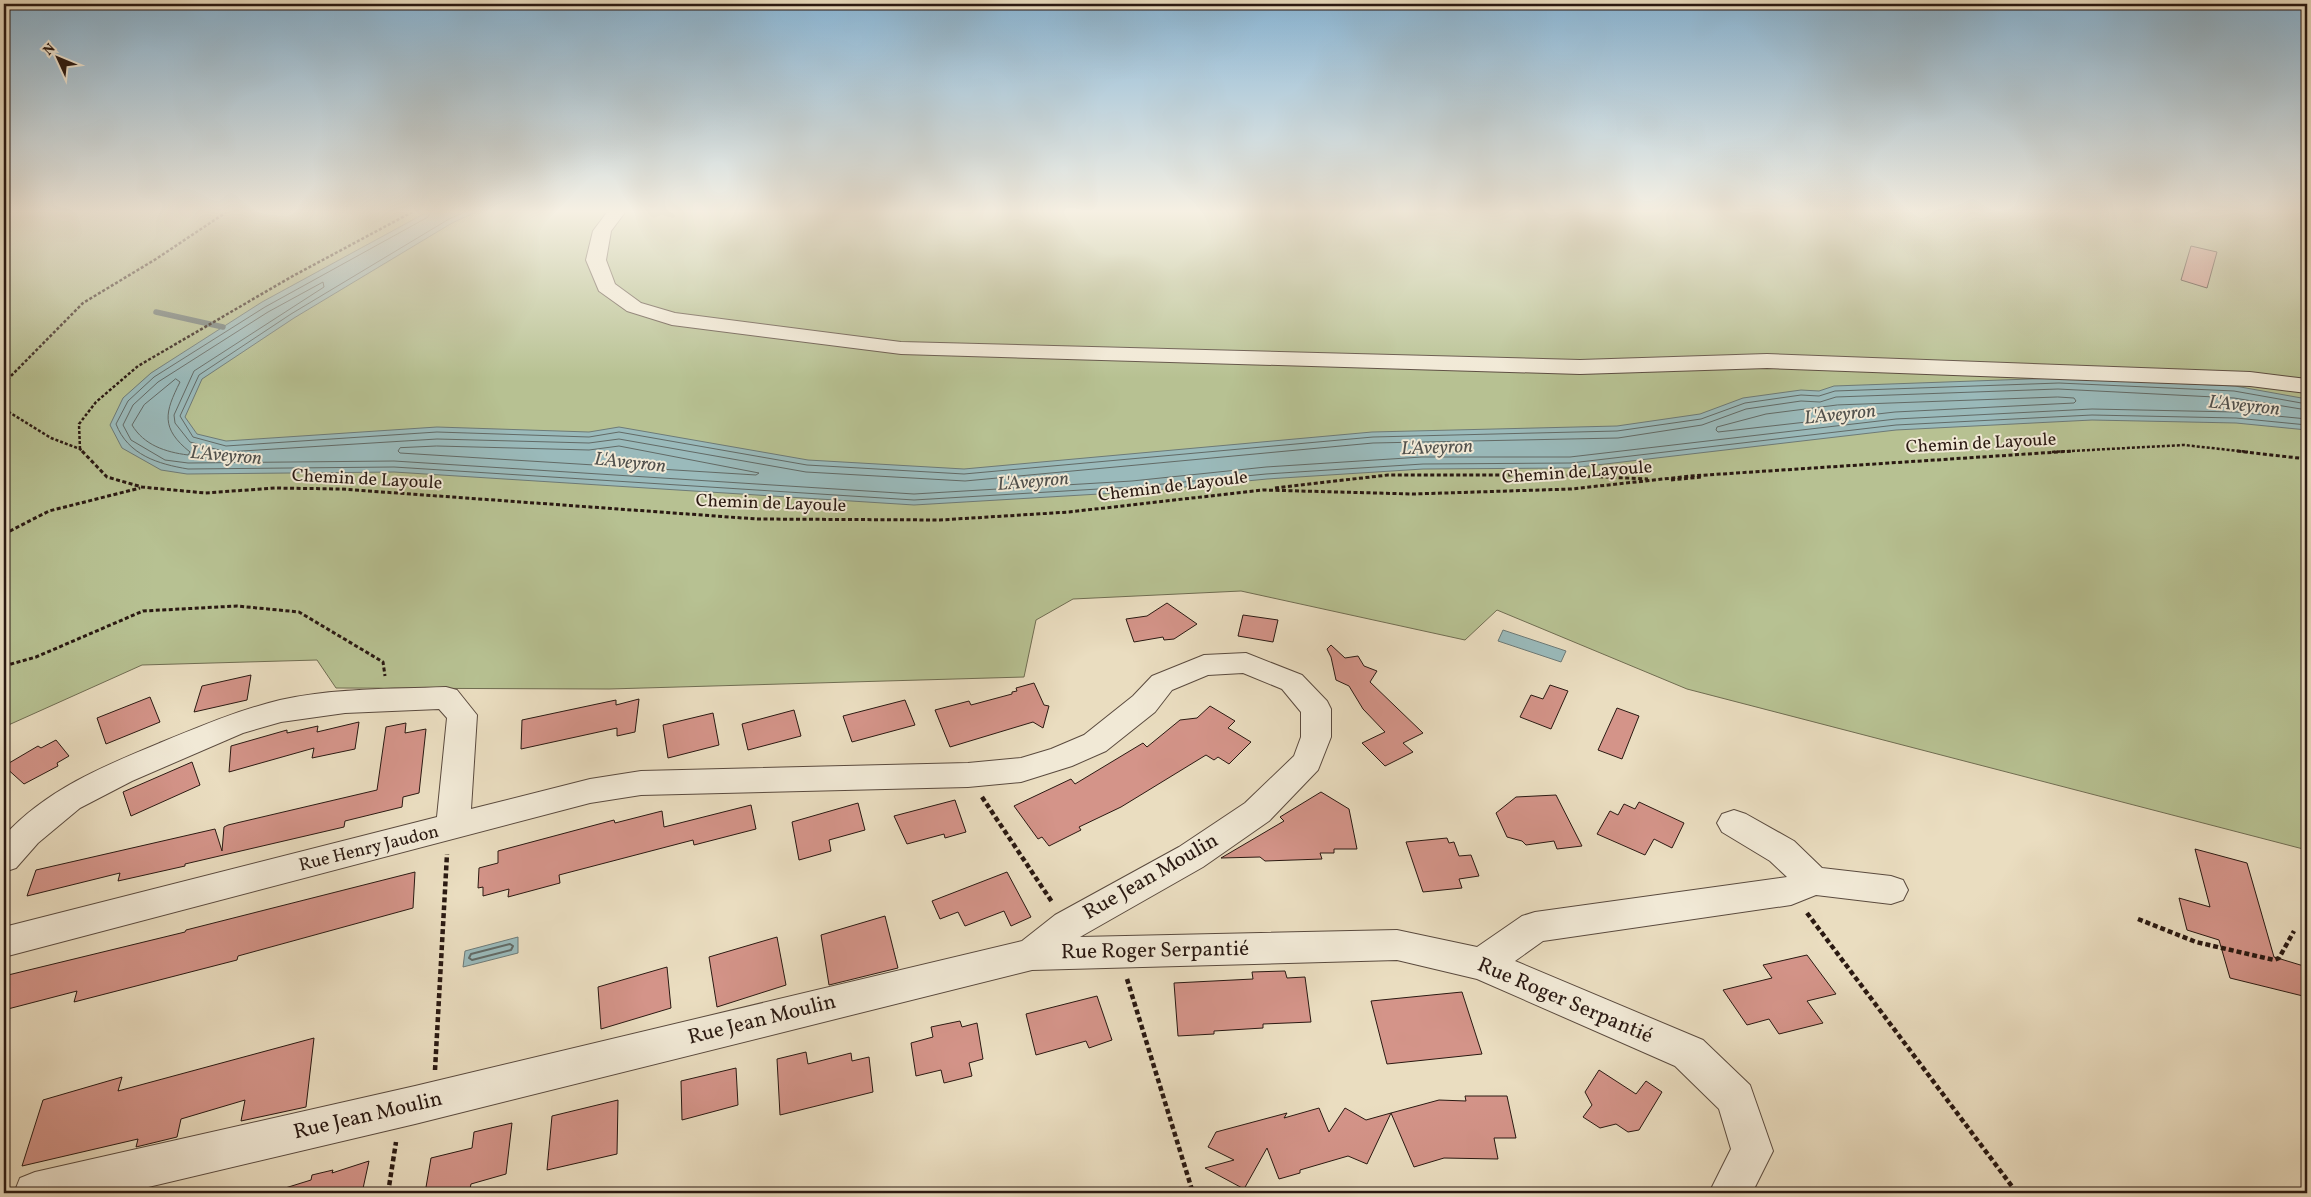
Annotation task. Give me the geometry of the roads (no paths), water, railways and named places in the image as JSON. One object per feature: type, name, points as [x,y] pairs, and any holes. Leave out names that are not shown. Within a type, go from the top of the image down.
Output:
[{"type":"street","points":[[598,267],[606,288],[634,307],[672,318],[901,348],[1580,367],[1767,361],[2250,379],[2307,386]]},
{"type":"street","name":"Rue Jean Moulin","points":[[35,1193],[415,1105],[1032,954],[1068,926],[1190,857],[1257,812],[1307,762],[1316,736],[1316,709],[1292,682],[1246,663],[1204,664],[1162,683],[1144,704],[1095,743],[1062,758],[1021,770],[968,775],[641,783],[590,791],[453,827]]},
{"type":"street","name":"Rue Henry Jaudon","points":[[4,858],[26,834],[69,799],[121,772],[234,724],[281,711],[345,702],[446,698],[462,715],[453,827],[4,942]]},
{"type":"street","points":[[1734,823],[1782,851],[1802,886]]},
{"type":"street","points":[[1482,964],[1535,927],[1802,886],[1891,890]]},
{"type":"street","name":"Rue Roger Serpantié","points":[[1032,954],[1397,944],[1482,964],[1689,1053],[1736,1098],[1752,1150],[1730,1193]]},
{"type":"water","name":"L'Aveyron","points":[[326,267],[379,267],[294,318],[202,379],[185,417],[197,434],[226,441],[437,427],[589,432],[619,427],[808,460],[964,469],[1372,432],[1617,426],[1700,414],[1743,398],[1801,390],[1819,391],[1834,386],[2058,378],[2235,386],[2307,399],[2307,430],[2236,423],[2092,420],[1896,430],[1571,468],[1423,469],[1267,479],[1133,492],[914,505],[394,472],[187,474],[161,470],[122,448],[110,425],[123,398],[151,373],[262,302]]},
{"type":"water","points":[[1503,630],[1566,651],[1561,662],[1498,641]]},
{"type":"water","points":[[518,937],[518,953],[463,967],[465,951]]},
{"type":"waterway","points":[[156,312],[223,327]]}]
